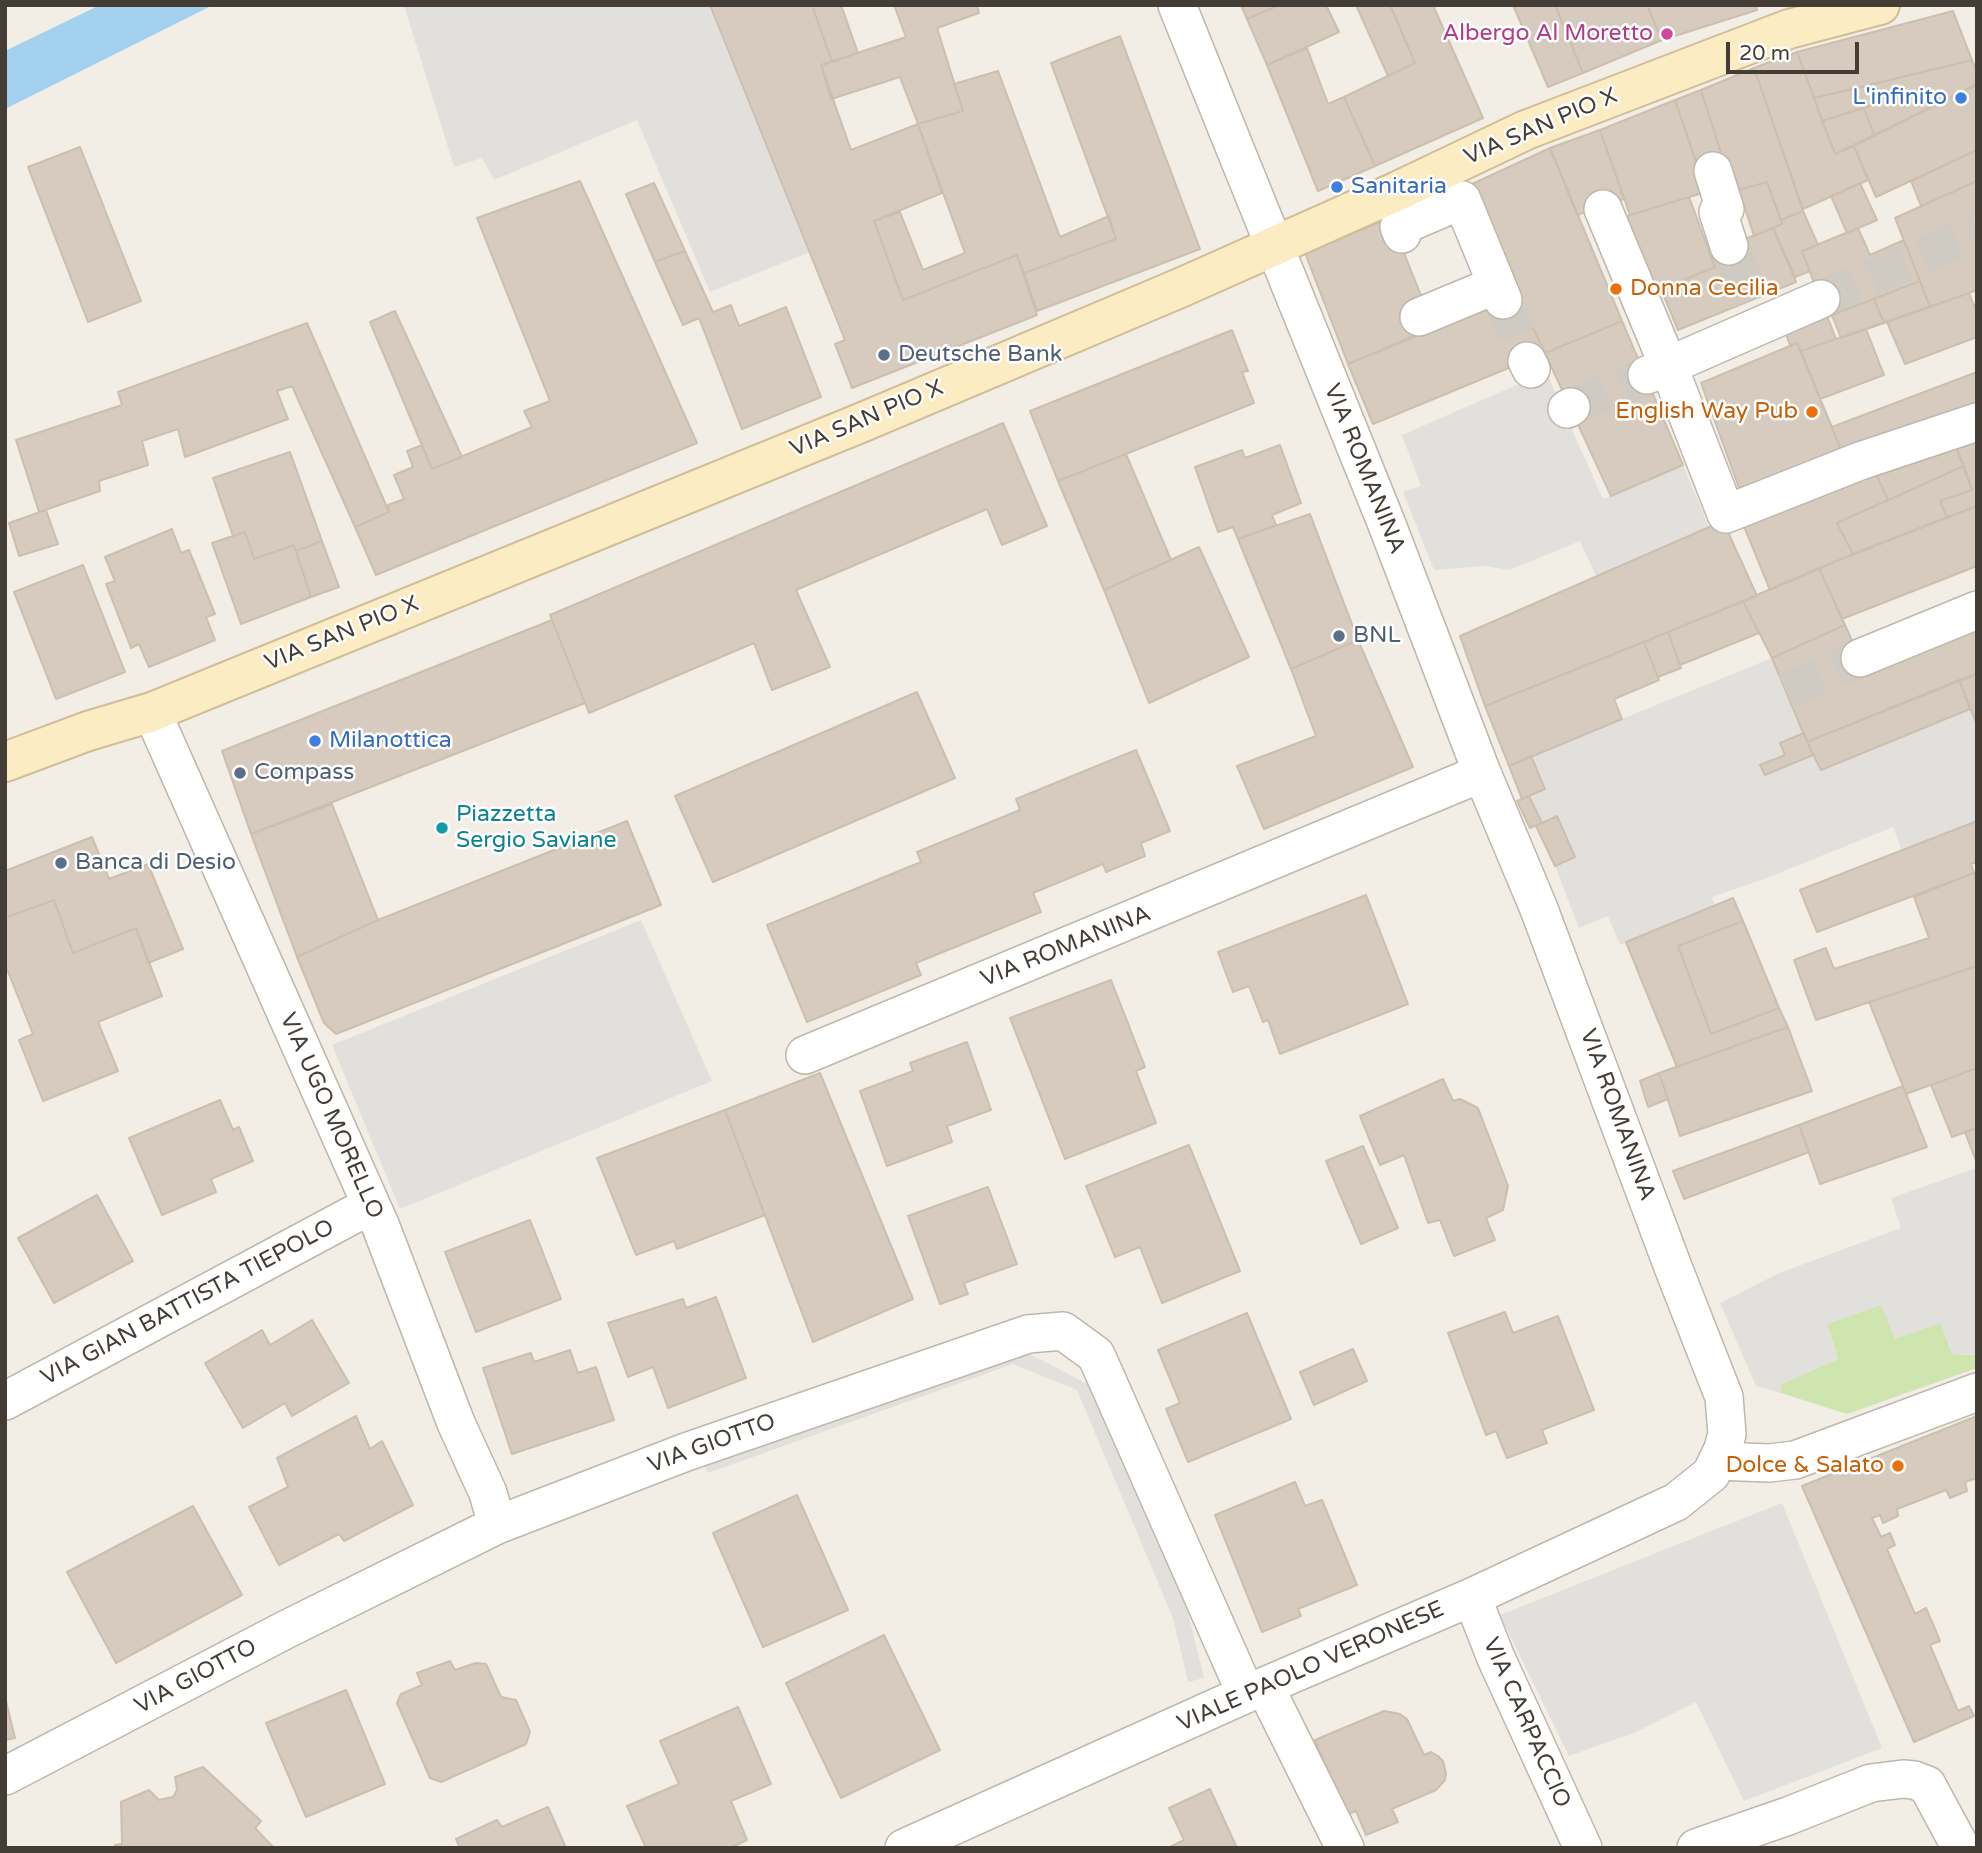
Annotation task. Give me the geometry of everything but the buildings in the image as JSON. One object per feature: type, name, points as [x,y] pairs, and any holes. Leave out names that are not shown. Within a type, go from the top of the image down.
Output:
[{"type":"street","name":"VIA ROMANINA","points":[[1178,5],[1229,138],[1275,245],[1390,533],[1482,773],[1539,909],[1724,1397],[1727,1434],[1714,1468]]},
{"type":"street","name":"VIA SAN PIO X","points":[[5,762],[88,731],[152,712],[863,422],[1180,288],[1398,191],[1526,130],[1790,29],[1880,5]]},
{"type":"street","points":[[1713,171],[1726,209],[1718,212],[1729,246]]},
{"type":"street","points":[[1402,234],[1399,227],[1462,200],[1500,292],[1419,317]]},
{"type":"street","points":[[1603,209],[1657,371],[1726,514],[1860,461],[1977,422]]},
{"type":"street","points":[[1657,371],[1756,312],[1821,299]]},
{"type":"street","points":[[1860,658],[1977,610]]},
{"type":"street","name":"VIA UGO MORELLO","points":[[152,712],[371,1205],[456,1423],[488,1493],[497,1525]]},
{"type":"street","name":"VIA ROMANINA","points":[[805,1055],[1482,773]]},
{"type":"street","name":"VIA GIAN BATTISTA TIEPOLO","points":[[5,1401],[371,1205]]},
{"type":"street","name":"VIA GIOTTO","points":[[5,1776],[275,1635],[497,1525],[686,1452],[1028,1334],[1063,1331],[1096,1355],[1256,1690],[1345,1848]]},
{"type":"street","points":[[1714,1468],[1795,1460],[1977,1392]]},
{"type":"street","name":"VIALE PAOLO VERONESE","points":[[904,1848],[1256,1690],[1472,1597],[1676,1502],[1714,1468]]},
{"type":"street","name":"VIA CARPACCIO","points":[[1472,1597],[1496,1658],[1583,1848]]},
{"type":"street","points":[[1696,1848],[1871,1783],[1903,1779],[1927,1785],[1961,1848]]},
{"type":"green space","points":[[1882,1304],[1941,1323],[1952,1354],[1977,1355],[1977,1368],[1847,1414],[1781,1393],[1781,1384],[1838,1359],[1827,1324]]},
{"type":"shaded area","points":[[404,5],[715,5],[820,248],[710,292],[637,120],[494,180],[482,158],[454,167]]},
{"type":"shaded area","points":[[1546,372],[1603,499],[1683,465],[1709,527],[1596,576],[1580,541],[1509,570],[1486,566],[1434,570],[1403,492],[1421,486],[1402,435]]},
{"type":"shaded area","points":[[1772,658],[1804,733],[1781,743],[1785,755],[1761,765],[1765,775],[1813,755],[1822,770],[1970,709],[1977,725],[1977,821],[1902,851],[1893,827],[1712,897],[1715,905],[1620,945],[1608,916],[1579,928],[1555,866],[1575,856],[1557,816],[1542,823],[1529,796],[1545,789],[1531,756]]},
{"type":"shaded area","points":[[641,920],[712,1081],[400,1209],[332,1045]]},
{"type":"shaded area","points":[[1977,1168],[1977,1355],[1952,1354],[1941,1323],[1895,1339],[1881,1305],[1827,1324],[1838,1359],[1782,1384],[1781,1393],[1756,1386],[1720,1303],[1779,1273],[1901,1228],[1891,1198]]},
{"type":"shaded area","points":[[1022,1350],[1095,1388],[1187,1608],[1204,1678],[1188,1682],[1173,1618],[1077,1390],[1013,1364],[708,1473],[703,1462]]},
{"type":"shaded area","points":[[1782,1503],[1882,1748],[1744,1801],[1696,1702],[1636,1732],[1569,1756],[1500,1615]]},
{"type":"water","points":[[100,5],[213,5],[5,109],[5,51]]},
{"type":"tunnel","points":[[1821,299],[1977,232]]},
{"type":"tunnel","points":[[1729,246],[1751,300]]},
{"type":"tunnel","points":[[1503,300],[1527,361]]},
{"type":"tunnel","points":[[1571,407],[1646,376]]},
{"type":"tunnel","points":[[1786,691],[1860,658]]},
{"type":"place","name":"Albergo Al Moretto","points":[[1667,34]]},
{"type":"place","name":"L'infinito","points":[[1961,98]]},
{"type":"place","name":"Sanitaria","points":[[1337,187]]},
{"type":"place","name":"Donna Cecilia","points":[[1616,289]]},
{"type":"place","name":"Deutsche Bank","points":[[884,355]]},
{"type":"place","name":"English Way Pub","points":[[1812,412]]},
{"type":"place","name":"BNL","points":[[1339,636]]},
{"type":"place","name":"Milanottica","points":[[315,741]]},
{"type":"place","name":"Compass","points":[[240,773]]},
{"type":"place","name":"Piazzetta Sergio Saviane","points":[[442,828]]},
{"type":"place","name":"Banca di Desio","points":[[61,863]]},
{"type":"place","name":"Dolce & Salato","points":[[1898,1466]]}]
